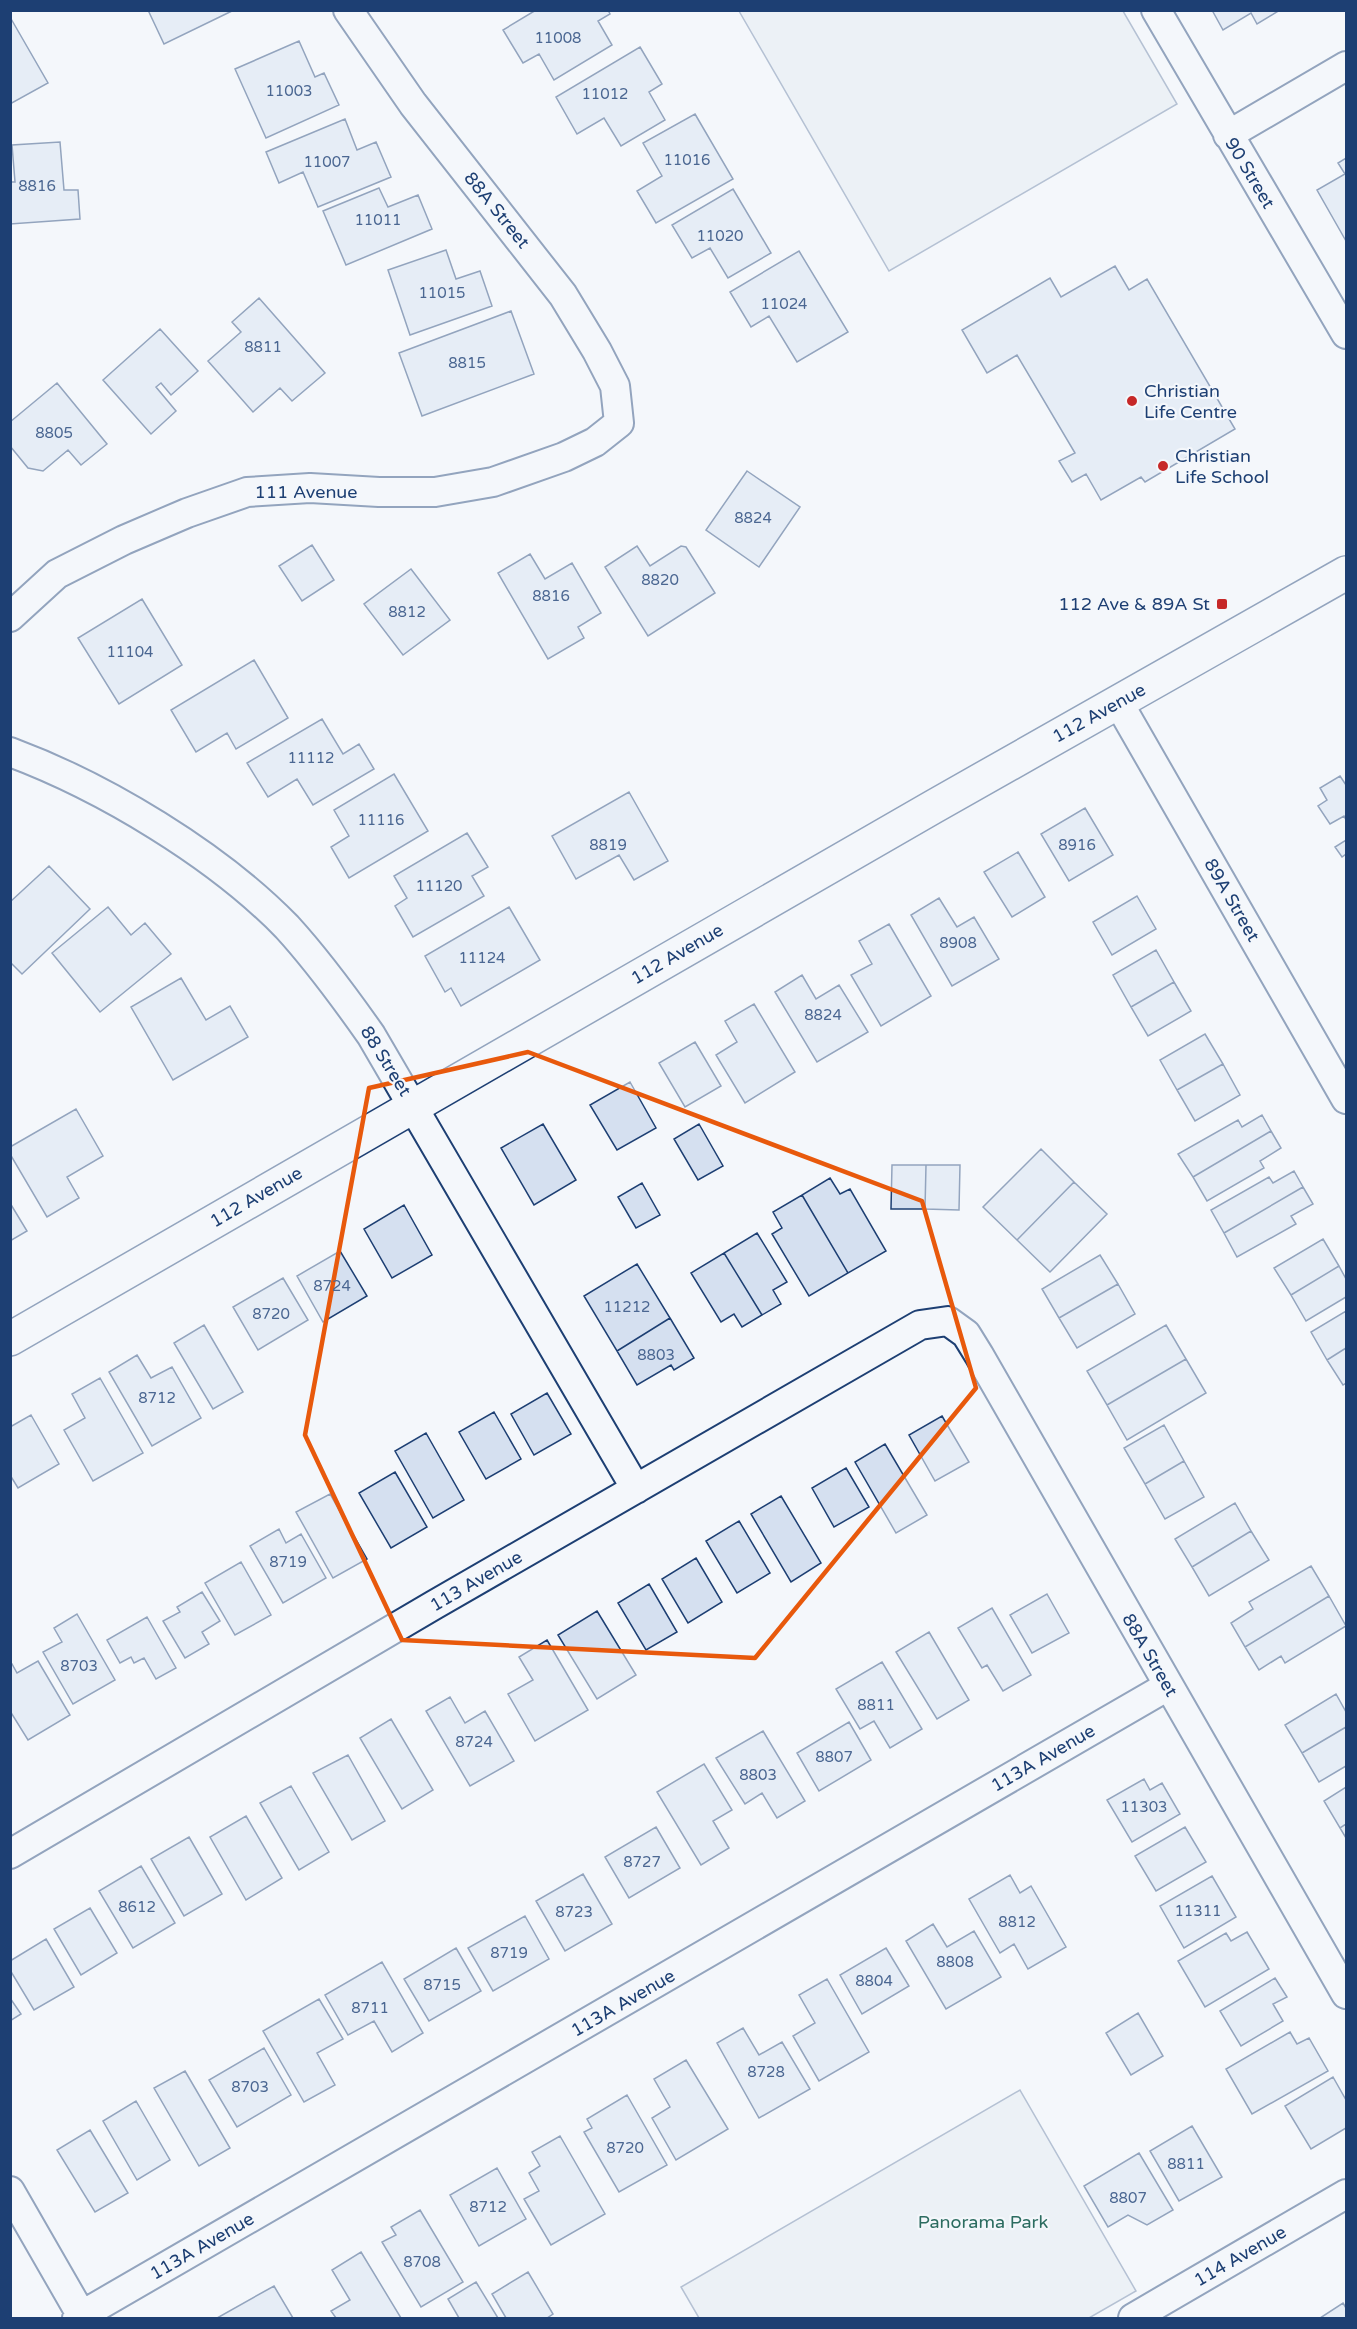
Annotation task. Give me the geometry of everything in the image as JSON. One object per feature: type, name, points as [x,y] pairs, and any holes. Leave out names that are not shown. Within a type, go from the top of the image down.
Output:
[{"type":"street","name":"88A Street","points":[[348,10],[413,104],[563,295],[615,386],[619,423]]},
{"type":"street","name":"90 Street","points":[[1156,10],[1347,334]]},
{"type":"street","points":[[1228,135],[1347,66]]},
{"type":"street","name":"111 Avenue","points":[[10,617],[57,574],[124,540],[187,513],[247,492],[309,488],[435,492],[493,482],[564,457],[595,441],[619,423]]},
{"type":"street","name":"112 Avenue","points":[[10,1339],[1118,702],[1347,573]]},
{"type":"street","name":"89A Street","points":[[1118,702],[1347,1099]]},
{"type":"street","name":"88 Street","points":[[10,752],[111,797],[178,840],[236,881],[286,926],[332,979],[371,1035],[636,1488]]},
{"type":"street","name":"88A Street","points":[[948,1321],[966,1334],[979,1355],[1347,1994]]},
{"type":"street","name":"113 Avenue","points":[[10,1854],[636,1488],[920,1325],[948,1321]]},
{"type":"street","name":"113A Avenue","points":[[80,2318],[1168,1686]]},
{"type":"street","points":[[10,2191],[80,2318]]},
{"type":"street","name":"114 Avenue","points":[[1133,2319],[1347,2194]]},
{"type":"highlighted area","points":[[528,1052],[922,1201],[976,1388],[755,1658],[402,1640],[305,1435],[369,1088]]},
{"type":"green space","points":[[739,11],[1123,11],[1177,104],[889,271]]},
{"type":"green space","name":"Panorama Park","points":[[1020,2090],[1136,2291],[1089,2318],[699,2318],[681,2287]]},
{"type":"building","points":[[148,10],[234,10],[164,44]]},
{"type":"building","points":[[536,10],[608,10],[610,14],[598,21],[612,45],[554,80],[539,54],[523,63],[503,30]]},
{"type":"building","points":[[1212,10],[1280,10],[1257,24],[1251,13],[1223,30]]},
{"type":"building","points":[[10,17],[48,83],[10,104]]},
{"type":"building","points":[[299,41],[315,77],[324,73],[339,105],[266,138],[235,69]]},
{"type":"building","points":[[640,47],[662,84],[649,92],[665,120],[621,146],[604,118],[577,134],[556,97]]},
{"type":"building","points":[[695,114],[733,179],[656,223],[637,191],[662,176],[643,143]]},
{"type":"building","points":[[345,119],[357,150],[376,142],[391,177],[318,207],[303,172],[279,183],[266,152]]},
{"type":"building","points":[[60,142],[64,190],[78,190],[80,219],[10,224],[10,182],[15,182],[12,145]]},
{"type":"building","points":[[1346,158],[1346,241],[1317,190],[1345,174],[1338,163]]},
{"type":"building","points":[[379,188],[388,207],[418,195],[432,229],[346,265],[323,211]]},
{"type":"building","points":[[733,189],[771,253],[728,278],[710,248],[692,258],[672,225]]},
{"type":"building","points":[[446,250],[456,279],[480,271],[492,306],[410,335],[388,270]]},
{"type":"building","points":[[799,251],[848,332],[797,362],[769,316],[751,327],[730,292]]},
{"type":"building","name":"Christian Life Centre","points":[[1115,266],[1129,290],[1147,279],[1235,429],[1145,482],[1141,477],[1101,500],[1086,474],[1072,482],[1059,461],[1075,453],[1017,355],[987,373],[962,330],[1050,278],[1061,297]]},
{"type":"building","points":[[259,298],[325,373],[292,401],[280,388],[253,412],[208,361],[241,332],[232,322]]},
{"type":"building","points":[[511,311],[534,374],[422,416],[399,353]]},
{"type":"building","points":[[160,329],[198,371],[171,395],[161,383],[156,387],[176,411],[151,434],[103,380]]},
{"type":"building","points":[[57,383],[107,444],[81,465],[68,450],[43,471],[28,468],[10,446],[10,422]]},
{"type":"building","points":[[747,471],[800,507],[759,567],[706,530]]},
{"type":"building","points":[[312,545],[334,580],[302,601],[279,566]]},
{"type":"building","points":[[637,546],[650,566],[681,546],[686,547],[715,593],[648,636],[605,567]]},
{"type":"building","points":[[530,554],[545,579],[572,563],[601,613],[578,627],[584,638],[548,659],[498,573]]},
{"type":"building","points":[[411,569],[450,620],[403,655],[364,604]]},
{"type":"building","points":[[142,599],[182,665],[119,704],[78,638]]},
{"type":"building","points":[[254,660],[288,718],[236,749],[227,733],[196,752],[171,710]]},
{"type":"building","points":[[322,719],[343,754],[359,744],[374,769],[313,805],[297,779],[268,797],[247,763]]},
{"type":"building","points":[[394,774],[428,831],[349,878],[331,847],[349,836],[334,810]]},
{"type":"building","points":[[1340,776],[1346,785],[1346,820],[1344,816],[1330,824],[1318,806],[1327,800],[1320,788]]},
{"type":"building","points":[[629,792],[668,861],[634,880],[619,855],[576,879],[552,836]]},
{"type":"building","points":[[1085,808],[1113,855],[1069,881],[1041,834]]},
{"type":"building","points":[[467,833],[488,867],[472,876],[484,896],[413,937],[395,906],[407,898],[394,876]]},
{"type":"building","points":[[1346,840],[1346,854],[1342,857],[1335,847]]},
{"type":"building","points":[[1018,852],[1045,897],[1012,917],[984,872]]},
{"type":"building","points":[[49,866],[90,909],[22,974],[10,962],[10,902]]},
{"type":"building","points":[[1137,896],[1156,929],[1112,955],[1093,922]]},
{"type":"building","points":[[939,898],[957,927],[974,917],[999,959],[952,986],[911,915]]},
{"type":"building","points":[[108,907],[131,935],[145,923],[171,954],[100,1012],[52,953]]},
{"type":"building","points":[[509,907],[540,960],[461,1006],[451,988],[445,992],[425,956]]},
{"type":"building","points":[[889,924],[931,996],[881,1026],[851,975],[872,964],[859,941]]},
{"type":"building","points":[[1156,950],[1174,982],[1131,1007],[1113,975]]},
{"type":"building","points":[[802,975],[816,999],[839,985],[868,1032],[817,1062],[775,992]]},
{"type":"building","points":[[181,978],[206,1020],[230,1006],[248,1037],[173,1080],[131,1007]]},
{"type":"building","points":[[1174,982],[1191,1011],[1148,1036],[1131,1007]]},
{"type":"building","points":[[754,1004],[795,1072],[745,1103],[716,1055],[737,1042],[725,1021]]},
{"type":"building","points":[[1205,1034],[1223,1064],[1177,1090],[1160,1060]]},
{"type":"building","points":[[695,1042],[721,1086],[685,1107],[659,1063]]},
{"type":"building","points":[[1223,1064],[1240,1095],[1195,1121],[1177,1090]]},
{"type":"building","points":[[630,1082],[656,1128],[617,1150],[590,1105]]},
{"type":"building","points":[[76,1109],[103,1156],[67,1177],[79,1198],[47,1217],[10,1154],[10,1147]]},
{"type":"building","points":[[1262,1115],[1271,1131],[1193,1177],[1178,1154],[1238,1120],[1242,1127]]},
{"type":"building","points":[[543,1124],[576,1180],[534,1205],[501,1148]]},
{"type":"building","points":[[699,1124],[723,1166],[698,1180],[674,1139]]},
{"type":"building","points":[[1271,1131],[1281,1148],[1260,1161],[1264,1168],[1207,1201],[1193,1177]]},
{"type":"building","points":[[1041,1149],[1074,1182],[1017,1240],[983,1207]]},
{"type":"building","points":[[892,1165],[926,1165],[925,1209],[891,1209]]},
{"type":"building","points":[[926,1165],[960,1165],[959,1210],[925,1209]]},
{"type":"building","points":[[1294,1171],[1303,1187],[1224,1233],[1211,1210],[1269,1177],[1273,1183]]},
{"type":"building","points":[[830,1178],[840,1194],[850,1189],[886,1251],[848,1273],[802,1195]]},
{"type":"building","points":[[1074,1182],[1107,1214],[1050,1272],[1017,1240]]},
{"type":"building","points":[[642,1183],[660,1215],[636,1228],[618,1197]]},
{"type":"building","points":[[1303,1187],[1313,1204],[1291,1216],[1296,1224],[1237,1257],[1224,1233]]},
{"type":"building","points":[[802,1195],[848,1273],[809,1296],[772,1234],[782,1228],[773,1212]]},
{"type":"building","points":[[10,1203],[27,1231],[10,1241]]},
{"type":"building","points":[[404,1205],[432,1255],[392,1278],[364,1229]]},
{"type":"building","points":[[757,1233],[787,1282],[773,1290],[781,1304],[762,1315],[724,1253]]},
{"type":"building","points":[[1323,1239],[1339,1266],[1291,1295],[1274,1268]]},
{"type":"building","points":[[340,1251],[367,1296],[323,1322],[297,1276]]},
{"type":"building","points":[[724,1253],[762,1315],[742,1327],[734,1314],[721,1322],[691,1273]]},
{"type":"building","points":[[1100,1255],[1118,1284],[1059,1318],[1042,1289]]},
{"type":"building","points":[[637,1264],[670,1318],[617,1351],[584,1296]]},
{"type":"building","points":[[1339,1266],[1346,1279],[1346,1297],[1306,1321],[1291,1295]]},
{"type":"building","points":[[283,1278],[308,1320],[258,1350],[233,1307]]},
{"type":"building","points":[[1118,1284],[1135,1314],[1077,1348],[1059,1318]]},
{"type":"building","points":[[1346,1311],[1346,1348],[1327,1360],[1311,1332]]},
{"type":"building","points":[[670,1318],[694,1358],[674,1370],[671,1365],[637,1385],[617,1351]]},
{"type":"building","points":[[204,1325],[243,1392],[213,1409],[174,1343]]},
{"type":"building","points":[[1166,1325],[1186,1359],[1107,1405],[1087,1371]]},
{"type":"building","points":[[1346,1348],[1346,1383],[1343,1385],[1327,1360]]},
{"type":"building","points":[[137,1355],[151,1378],[172,1367],[201,1418],[152,1446],[109,1372]]},
{"type":"building","points":[[1186,1359],[1206,1393],[1127,1440],[1107,1405]]},
{"type":"building","points":[[100,1378],[143,1453],[93,1481],[64,1430],[85,1418],[72,1394]]},
{"type":"building","points":[[547,1393],[571,1434],[534,1455],[511,1414]]},
{"type":"building","points":[[494,1412],[521,1459],[486,1479],[459,1432]]},
{"type":"building","points":[[31,1415],[59,1464],[18,1488],[10,1475],[10,1427]]},
{"type":"building","points":[[942,1416],[969,1462],[935,1481],[909,1435]]},
{"type":"building","points":[[1164,1425],[1184,1461],[1145,1484],[1124,1448]]},
{"type":"building","points":[[426,1433],[464,1500],[433,1518],[395,1451]]},
{"type":"building","points":[[885,1444],[927,1515],[896,1533],[855,1462]]},
{"type":"building","points":[[1184,1461],[1204,1497],[1165,1519],[1145,1484]]},
{"type":"building","points":[[846,1468],[869,1507],[834,1527],[812,1488]]},
{"type":"building","points":[[395,1472],[427,1527],[391,1548],[359,1493]]},
{"type":"building","points":[[330,1494],[367,1559],[333,1578],[296,1512]]},
{"type":"building","points":[[781,1496],[821,1563],[791,1582],[751,1514]]},
{"type":"building","points":[[1235,1503],[1251,1531],[1192,1567],[1175,1539]]},
{"type":"building","points":[[739,1521],[770,1573],[737,1593],[706,1541]]},
{"type":"building","points":[[279,1529],[286,1543],[301,1534],[326,1578],[283,1603],[250,1546]]},
{"type":"building","points":[[1251,1531],[1269,1560],[1209,1596],[1192,1567]]},
{"type":"building","points":[[696,1558],[722,1602],[688,1623],[662,1579]]},
{"type":"building","points":[[241,1562],[271,1615],[235,1635],[205,1583]]},
{"type":"building","points":[[1311,1566],[1329,1596],[1245,1647],[1231,1623],[1253,1609],[1249,1602]]},
{"type":"building","points":[[649,1584],[677,1632],[646,1650],[618,1603]]},
{"type":"building","points":[[202,1592],[220,1621],[202,1632],[209,1644],[185,1658],[163,1621],[180,1612],[177,1607]]},
{"type":"building","points":[[1047,1594],[1069,1633],[1032,1653],[1010,1615]]},
{"type":"building","points":[[1329,1596],[1346,1626],[1285,1663],[1281,1656],[1259,1670],[1245,1647]]},
{"type":"building","points":[[992,1608],[1031,1675],[1003,1691],[987,1665],[982,1668],[958,1628]]},
{"type":"building","points":[[597,1611],[636,1675],[597,1699],[558,1635]]},
{"type":"building","points":[[77,1614],[115,1680],[73,1704],[43,1652],[62,1642],[54,1628]]},
{"type":"building","points":[[147,1617],[176,1668],[156,1679],[144,1658],[134,1663],[131,1657],[120,1663],[107,1640]]},
{"type":"building","points":[[929,1632],[969,1700],[937,1719],[896,1652]]},
{"type":"building","points":[[547,1640],[588,1710],[535,1741],[508,1694],[533,1680],[519,1657]]},
{"type":"building","points":[[38,1661],[70,1715],[28,1740],[10,1711],[10,1665],[12,1664],[17,1673]]},
{"type":"building","points":[[882,1662],[922,1729],[890,1748],[874,1721],[860,1729],[836,1689]]},
{"type":"building","points":[[1336,1694],[1346,1712],[1346,1727],[1302,1753],[1285,1725]]},
{"type":"building","points":[[450,1697],[465,1723],[485,1711],[514,1761],[470,1786],[426,1711]]},
{"type":"building","points":[[391,1719],[433,1790],[402,1809],[360,1738]]},
{"type":"building","points":[[849,1722],[871,1760],[819,1791],[797,1753]]},
{"type":"building","points":[[1346,1727],[1346,1766],[1319,1782],[1302,1753]]},
{"type":"building","points":[[763,1731],[805,1801],[777,1818],[762,1793],[745,1804],[716,1758]]},
{"type":"building","points":[[348,1755],[385,1821],[352,1840],[313,1773]]},
{"type":"building","points":[[704,1764],[732,1810],[713,1821],[729,1848],[701,1865],[657,1792]]},
{"type":"building","points":[[1144,1779],[1150,1790],[1162,1783],[1180,1814],[1132,1842],[1107,1800]]},
{"type":"building","points":[[291,1786],[329,1852],[299,1870],[260,1803]]},
{"type":"building","points":[[1346,1787],[1346,1824],[1340,1828],[1324,1801]]},
{"type":"building","points":[[246,1816],[282,1878],[246,1900],[210,1837]]},
{"type":"building","points":[[1346,1824],[1346,1838],[1340,1828]]},
{"type":"building","points":[[656,1827],[680,1868],[629,1898],[605,1857]]},
{"type":"building","points":[[1185,1827],[1206,1862],[1156,1891],[1135,1856]]},
{"type":"building","points":[[189,1837],[222,1894],[184,1916],[151,1859]]},
{"type":"building","points":[[141,1866],[175,1923],[133,1948],[99,1891]]},
{"type":"building","points":[[583,1874],[612,1924],[565,1951],[536,1901]]},
{"type":"building","points":[[1010,1875],[1020,1893],[1031,1886],[1066,1947],[1028,1969],[1014,1944],[1000,1953],[969,1899]]},
{"type":"building","points":[[1212,1876],[1236,1917],[1184,1948],[1160,1906]]},
{"type":"building","points":[[90,1908],[117,1953],[81,1975],[54,1929]]},
{"type":"building","points":[[525,1916],[549,1959],[493,1991],[468,1948]]},
{"type":"building","points":[[933,1924],[947,1947],[974,1931],[1001,1977],[946,2009],[906,1941]]},
{"type":"building","points":[[1247,1932],[1269,1969],[1205,2007],[1178,1961],[1226,1933],[1231,1941]]},
{"type":"building","points":[[46,1939],[74,1987],[34,2010],[10,1970],[10,1961]]},
{"type":"building","points":[[456,1948],[481,1991],[429,2021],[404,1979]]},
{"type":"building","points":[[886,1948],[909,1986],[862,2014],[840,1975]]},
{"type":"building","points":[[382,1962],[423,2033],[392,2052],[374,2021],[348,2035],[325,1995]]},
{"type":"building","points":[[1275,1978],[1287,1997],[1273,2004],[1283,2021],[1241,2046],[1220,2011]]},
{"type":"building","points":[[827,1979],[869,2052],[819,2081],[793,2036],[815,2023],[799,1995]]},
{"type":"building","points":[[10,1998],[21,2014],[10,2021]]},
{"type":"building","points":[[319,1999],[343,2039],[317,2053],[335,2085],[304,2102],[263,2031]]},
{"type":"building","points":[[1138,2013],[1163,2056],[1131,2075],[1106,2033]]},
{"type":"building","points":[[743,2028],[759,2055],[782,2042],[810,2089],[759,2118],[717,2043]]},
{"type":"building","points":[[1290,2032],[1297,2044],[1309,2038],[1328,2071],[1252,2114],[1226,2069]]},
{"type":"building","points":[[264,2048],[291,2095],[237,2127],[209,2080]]},
{"type":"building","points":[[686,2060],[728,2129],[676,2160],[652,2118],[670,2107],[654,2079]]},
{"type":"building","points":[[185,2071],[230,2148],[199,2166],[154,2088]]},
{"type":"building","points":[[1333,2077],[1346,2100],[1346,2128],[1311,2149],[1285,2106]]},
{"type":"building","points":[[627,2095],[667,2165],[619,2192],[584,2132],[592,2128],[587,2119]]},
{"type":"building","points":[[136,2101],[170,2160],[137,2180],[103,2121]]},
{"type":"building","points":[[1192,2126],[1222,2177],[1179,2201],[1150,2151]]},
{"type":"building","points":[[90,2130],[128,2193],[95,2212],[57,2150]]},
{"type":"building","points":[[560,2136],[605,2214],[551,2245],[524,2199],[539,2191],[529,2173],[540,2166],[532,2152]]},
{"type":"building","points":[[1139,2153],[1173,2210],[1147,2225],[1128,2215],[1108,2227],[1084,2186]]},
{"type":"building","points":[[497,2168],[526,2219],[479,2246],[450,2195]]},
{"type":"building","points":[[420,2210],[463,2282],[421,2307],[382,2242],[396,2235],[391,2227]]},
{"type":"building","points":[[361,2252],[401,2318],[336,2318],[331,2311],[350,2300],[332,2270]]},
{"type":"building","points":[[528,2272],[553,2314],[547,2318],[506,2318],[492,2294]]},
{"type":"building","points":[[476,2282],[498,2318],[459,2318],[448,2299]]},
{"type":"building","points":[[274,2286],[293,2318],[217,2318]]},
{"type":"building","points":[[1343,2303],[1346,2308],[1346,2318],[1320,2318]]},
{"type":"place","name":"Christian Life Centre","points":[[1132,401]]},
{"type":"place","name":"Christian Life School","points":[[1163,466]]},
{"type":"place","name":"112 Ave & 89A St","points":[[1222,604]]}]
